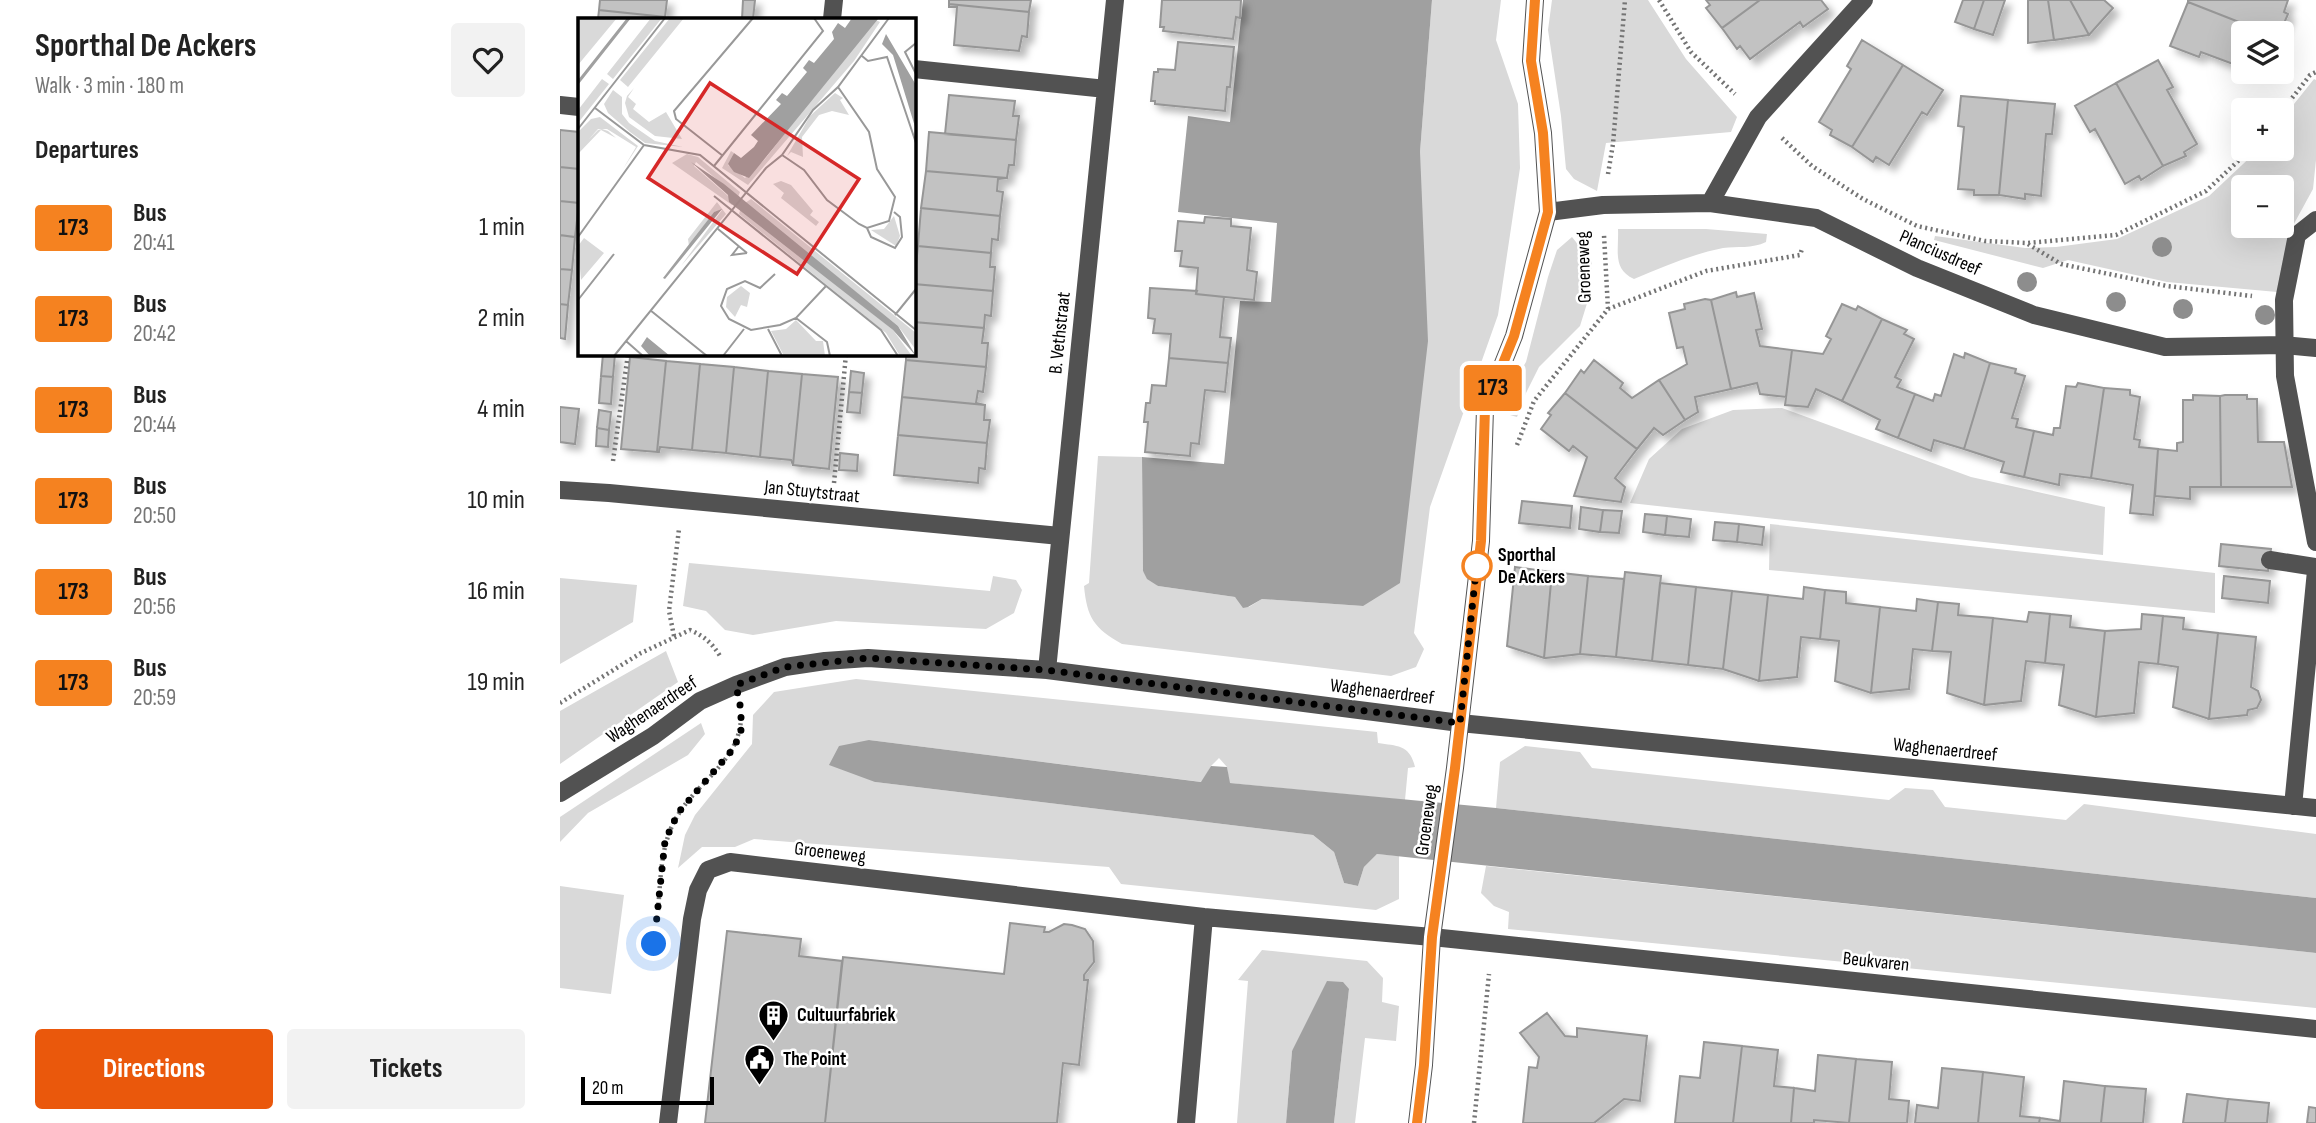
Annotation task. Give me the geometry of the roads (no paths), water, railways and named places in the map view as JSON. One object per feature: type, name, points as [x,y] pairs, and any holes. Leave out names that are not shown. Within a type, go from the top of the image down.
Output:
[{"type":"street","points":[[832,18],[834,0]]},
{"type":"street","name":"B. Vethstraat","points":[[1046,670],[1115,0]]},
{"type":"street","name":"Groeneweg","points":[[1417,1123],[1424,1065],[1432,937],[1481,541],[1485,408],[1514,336],[1548,212],[1543,133],[1531,61],[1535,0]]},
{"type":"street","points":[[1710,203],[1758,117],[1864,0]]},
{"type":"street","points":[[915,69],[1106,89]]},
{"type":"street","points":[[560,105],[578,107]]},
{"type":"street","name":"Planciusdreef","points":[[1548,212],[1602,205],[1710,203],[1816,218],[1917,268],[2034,315],[2165,347],[2284,345],[2316,348]]},
{"type":"street","points":[[2316,220],[2297,235],[2284,300],[2285,376],[2316,542]]},
{"type":"street","name":"Jan Stuytstraat","points":[[560,490],[1060,536]]},
{"type":"street","points":[[2270,560],[2316,569],[2293,806]]},
{"type":"street","name":"Waghenaerdreef","points":[[560,793],[653,736],[700,701],[736,685],[785,667],[867,658],[1046,670],[1460,723],[2316,808]]},
{"type":"street","name":"Groeneweg","points":[[668,1123],[692,919],[698,890],[708,870],[730,862],[1203,917],[1432,937]]},
{"type":"street","points":[[1186,1123],[1203,917]]},
{"type":"street","name":"Beukvaren","points":[[1432,937],[2316,1029]]},
{"type":"place","name":"Sporthal De Ackers","points":[[1477,566]]},
{"type":"place","name":"Cultuurfabriek","points":[[774,1042]]},
{"type":"place","name":"The Point","points":[[760,1086]]}]
